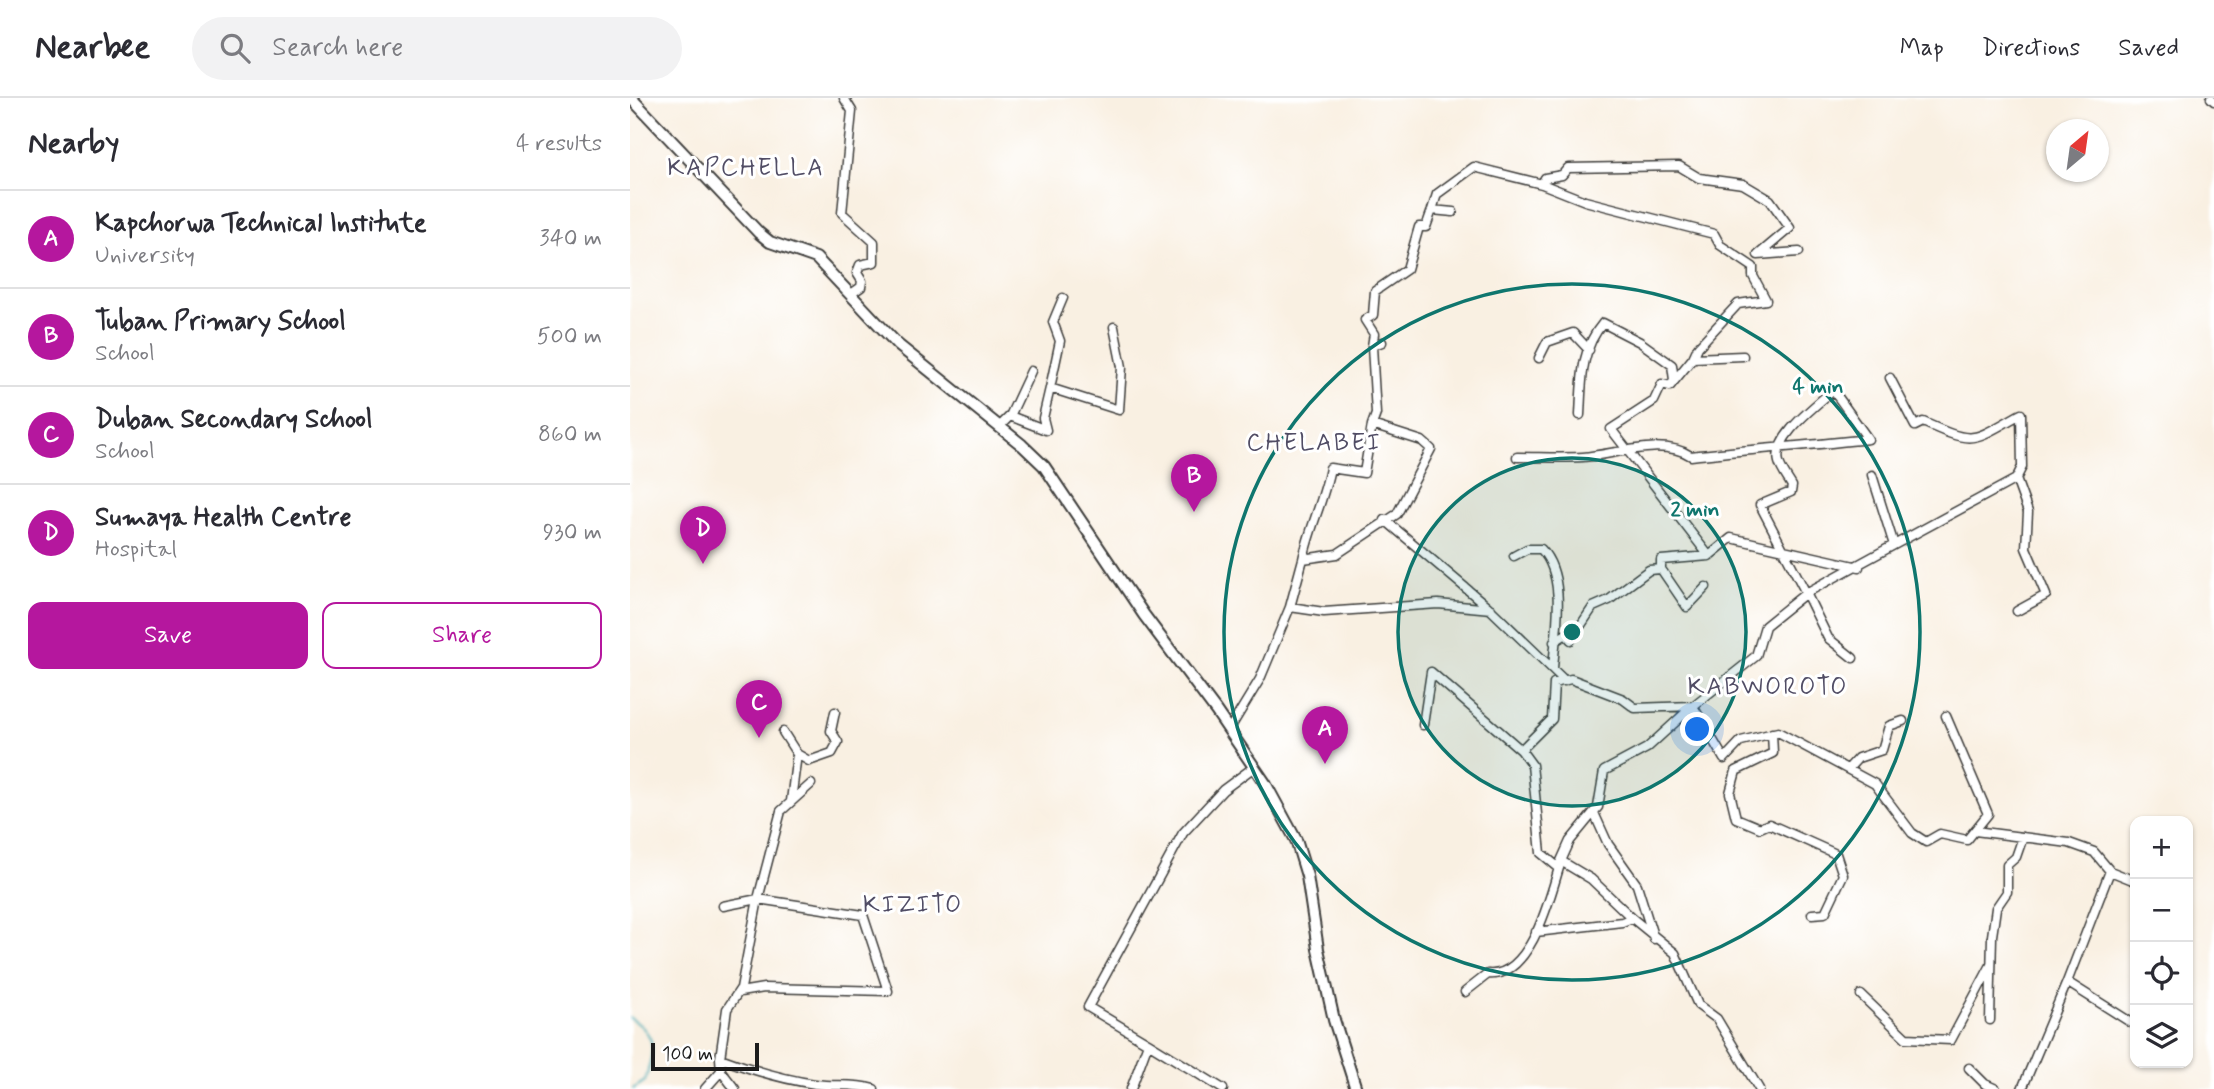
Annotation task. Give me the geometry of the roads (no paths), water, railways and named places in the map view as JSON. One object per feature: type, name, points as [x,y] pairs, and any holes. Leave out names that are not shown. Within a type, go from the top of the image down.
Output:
[{"type":"street","points":[[631,98],[764,238],[776,245],[816,258],[898,345],[1021,444],[1056,482],[1144,615],[1229,730],[1290,826],[1301,856],[1334,1020],[1356,1089]]},
{"type":"street","points":[[844,98],[852,111],[842,213],[874,242],[874,262],[860,265],[857,273],[863,281],[861,287],[850,294]]},
{"type":"street","points":[[1542,184],[1545,178],[1562,175],[1568,168],[1678,166],[1699,178],[1743,184],[1770,200],[1790,228],[1758,255],[1799,252]]},
{"type":"street","points":[[1229,730],[1260,679],[1290,607],[1310,524],[1325,490],[1330,468],[1364,473],[1376,414],[1372,346],[1374,334],[1365,320],[1373,315],[1375,291],[1407,269],[1419,227],[1426,227],[1437,194],[1474,167],[1542,184],[1585,201],[1714,234],[1720,245],[1753,267],[1753,276],[1766,300],[1738,303],[1698,347],[1693,358],[1670,386],[1662,384],[1654,401],[1611,429],[1709,556]]},
{"type":"street","points":[[1433,210],[1453,212]]},
{"type":"street","points":[[1010,416],[1046,430],[1043,418],[1060,341],[1053,323],[1063,298]]},
{"type":"street","points":[[1580,415],[1582,371],[1589,340],[1603,323],[1672,365],[1674,380]]},
{"type":"street","points":[[1050,388],[1119,410],[1122,367],[1114,327]]},
{"type":"street","points":[[1539,358],[1547,342],[1573,333],[1588,350]]},
{"type":"street","points":[[1372,346],[1382,342]]},
{"type":"street","points":[[1693,358],[1743,356]]},
{"type":"street","points":[[999,428],[1010,416],[1031,371]]},
{"type":"street","points":[[1465,992],[1488,974],[1497,975],[1515,964],[1536,932],[1544,918],[1570,841],[1598,807],[1604,771],[1647,748],[1693,706],[1756,656],[1765,626],[1805,593],[1859,567],[2016,479],[2022,467],[2021,414],[1977,438],[1959,438],[1923,422],[1915,426],[1890,378]]},
{"type":"street","points":[[1517,457],[1586,457],[1626,449],[1683,451],[1691,456],[1781,446],[1810,446],[1868,439],[1833,390],[1796,423],[1781,446],[1779,464],[1792,486],[1790,492],[1760,505],[1828,638],[1853,658]]},
{"type":"street","points":[[1303,559],[1337,554],[1397,514],[1432,449],[1422,441],[1373,425]]},
{"type":"street","points":[[1872,475],[1895,545]]},
{"type":"street","points":[[2016,479],[2028,512],[2026,548],[2046,595],[2017,611]]},
{"type":"street","points":[[1385,520],[1491,609],[1565,681]]},
{"type":"street","points":[[1706,587],[1687,607],[1661,569],[1661,560],[1709,556],[1731,538],[1859,567]]},
{"type":"street","points":[[1514,556],[1527,549],[1541,549],[1552,560],[1556,579],[1553,669]]},
{"type":"street","points":[[1554,642],[1566,634],[1571,640],[1593,607],[1609,600],[1649,570],[1661,569]]},
{"type":"street","points":[[1290,607],[1324,612],[1438,604],[1491,609]]},
{"type":"street","points":[[1423,725],[1431,673],[1521,750],[1532,765],[1541,853],[1591,879],[1655,940],[1675,953],[1698,1005],[1717,1019],[1759,1089]]},
{"type":"street","points":[[1521,750],[1552,719],[1554,684],[1572,679],[1623,699],[1635,708],[1693,706]]},
{"type":"street","points":[[1693,706],[1724,759],[1741,741],[1778,732],[1875,784],[1912,834],[1926,842],[1940,834],[1968,840],[1988,814],[1946,716]]},
{"type":"street","points":[[783,732],[797,754],[809,761],[832,753],[838,742],[831,732],[835,712]]},
{"type":"street","points":[[1848,769],[1858,758],[1882,750],[1889,726],[1903,722]]},
{"type":"street","points":[[1772,733],[1773,753],[1736,771],[1730,793],[1736,818],[1760,828],[1769,824],[1836,854],[1843,874],[1825,913],[1812,914]]},
{"type":"street","points":[[791,801],[797,754]]},
{"type":"street","points":[[1223,1089],[1088,1007],[1183,833],[1223,790],[1254,767]]},
{"type":"street","points":[[735,1089],[721,1072],[720,1058],[727,1009],[740,992],[758,899],[780,811],[811,783]]},
{"type":"street","points":[[1594,813],[1608,844],[1637,885],[1655,940]]},
{"type":"street","points":[[1975,831],[2069,843],[2094,852],[2110,871],[2130,879]]},
{"type":"street","points":[[1990,1020],[1996,908],[2007,892],[2007,865],[2016,857],[2023,837]]},
{"type":"street","points":[[2022,1089],[2110,871]]},
{"type":"street","points":[[723,906],[758,899],[863,915],[888,991],[764,988],[740,992]]},
{"type":"street","points":[[1536,932],[1622,922],[1632,918]]},
{"type":"street","points":[[1861,995],[1906,1038],[1951,1040],[1991,965]]},
{"type":"street","points":[[2067,982],[2130,1022]]},
{"type":"street","points":[[1131,1089],[1148,1043]]},
{"type":"street","points":[[720,1058],[767,1075],[819,1084],[851,1083],[874,1089]]},
{"type":"street","points":[[1969,1068],[1985,1084],[1996,1089]]},
{"type":"street","points":[[705,1089],[721,1072]]},
{"type":"waterway","points":[[630,1018],[646,1031],[652,1046],[645,1081],[633,1089]]},
{"type":"place","name":"Tuban Primary School","points":[[1194,512]]},
{"type":"place","name":"Sumaya Health Centre","points":[[703,564]]},
{"type":"place","name":"Duban Secondary School","points":[[759,738]]},
{"type":"place","name":"Kapchorwa Technical Institute","points":[[1325,764]]},
{"type":"district","name":"KAPCHELLA","points":[[746,168]]},
{"type":"district","name":"CHELABEI","points":[[1314,443]]},
{"type":"district","name":"KABWOROTO","points":[[1768,687]]},
{"type":"district","name":"KIZITO","points":[[913,905]]}]
